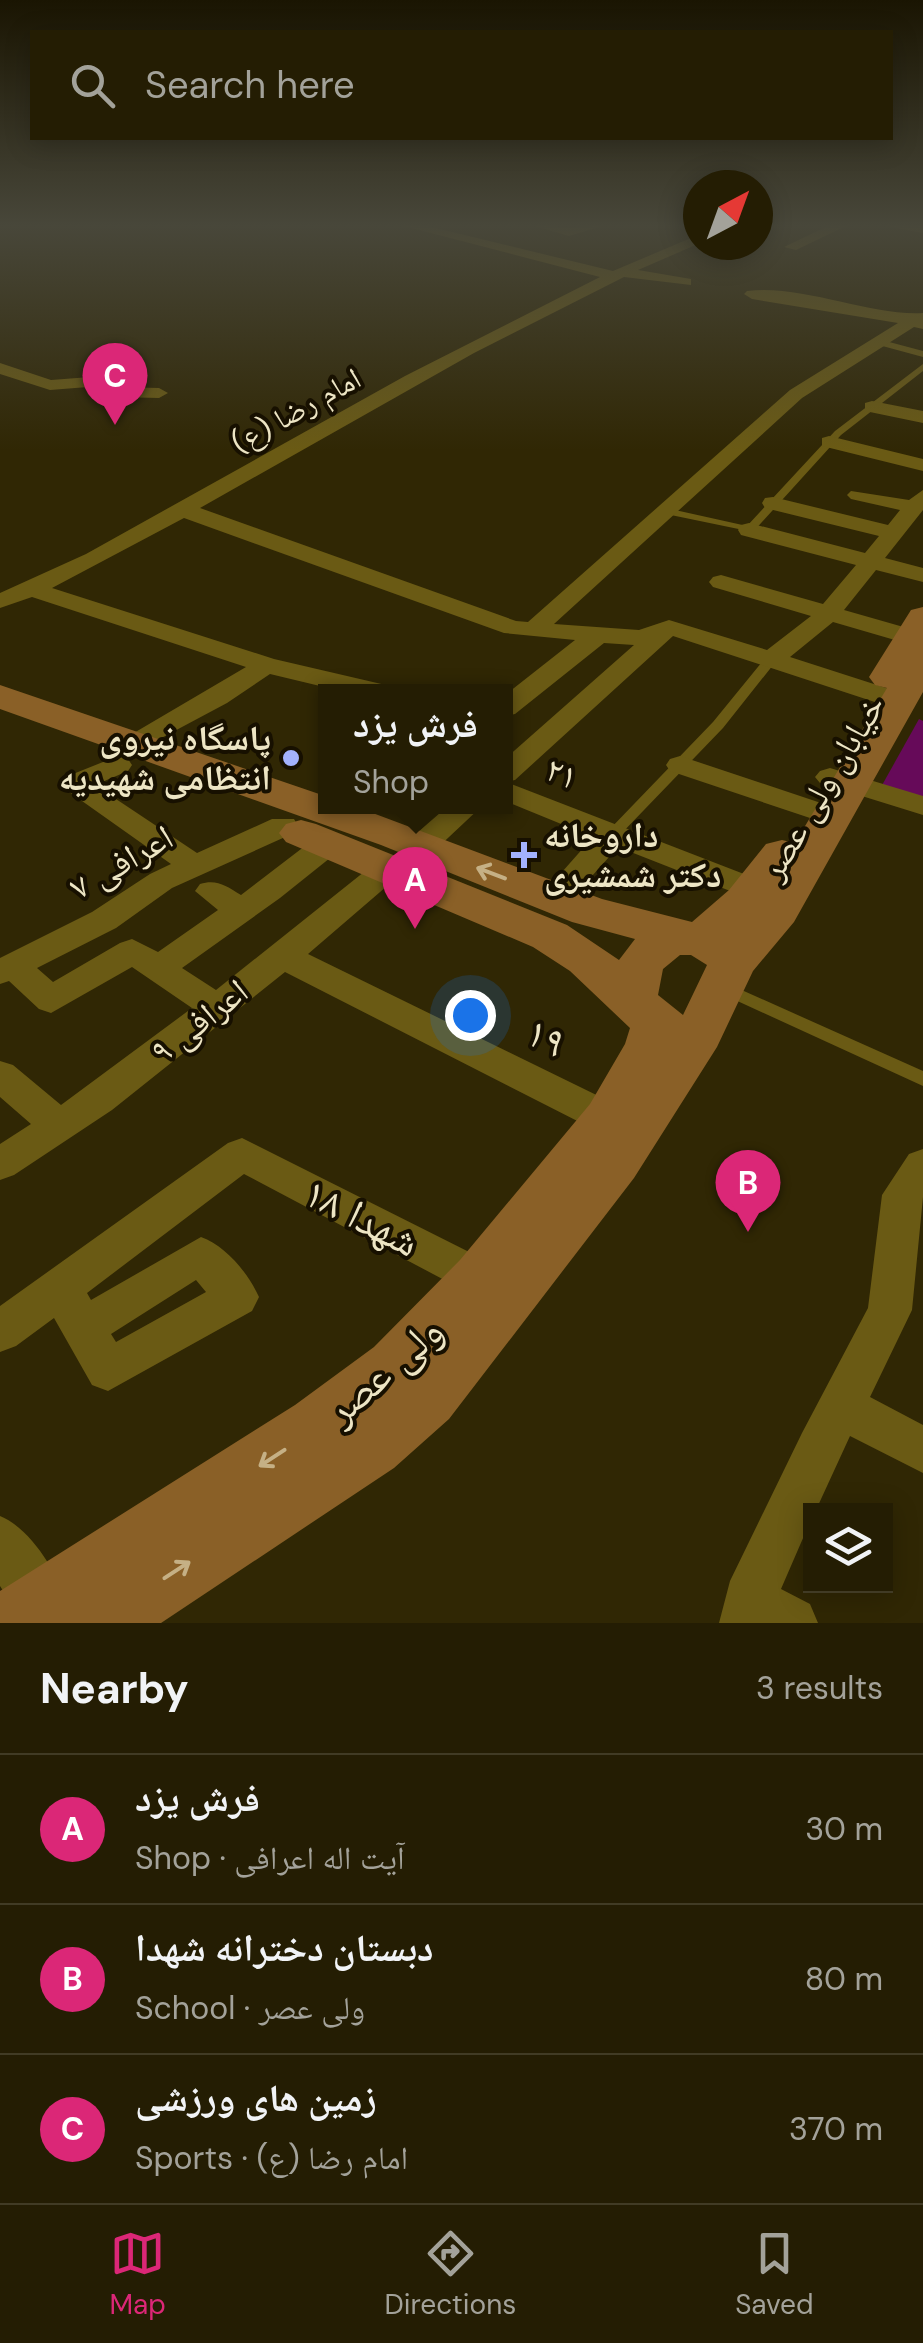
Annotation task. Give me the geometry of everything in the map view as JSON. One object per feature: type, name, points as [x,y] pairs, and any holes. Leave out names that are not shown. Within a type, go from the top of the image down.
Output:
[{"type":"main road","name":"خیابان ولی عصر","points":[[689,983],[831,790],[888,698],[919,638]]},
{"type":"main road","points":[[0,696],[283,826],[354,824]]},
{"type":"main road","points":[[0,724],[128,754],[318,813]]},
{"type":"main road","name":"خیابان ولی عصر","points":[[689,983],[771,922],[831,790]]},
{"type":"main road","points":[[322,814],[354,824],[405,857],[570,918],[689,983]]},
{"type":"main road","points":[[570,918],[689,983]]},
{"type":"main road","name":"ولی عصر","points":[[52,1617],[320,1428],[397,1368],[482,1279],[609,1119],[689,983]]},
{"type":"main road","name":"ولی عصر","points":[[52,1617],[370,1446],[426,1397],[614,1162],[689,983]]},
{"type":"street","name":"امام رضا (ع)","points":[[0,601],[34,588],[182,509],[461,352],[562,300]]},
{"type":"street","points":[[794,300],[919,320]]},
{"type":"street","points":[[533,630],[796,394],[919,320]]},
{"type":"street","points":[[0,368],[50,385],[90,382],[117,392],[159,394]]},
{"type":"street","points":[[872,407],[923,418]]},
{"type":"street","points":[[828,442],[923,465]]},
{"type":"street","points":[[858,496],[918,502]]},
{"type":"street","points":[[771,660],[828,615],[918,502]]},
{"type":"street","points":[[774,503],[892,534]]},
{"type":"street","points":[[182,509],[514,628],[642,638],[669,627],[888,698]]},
{"type":"street","points":[[749,530],[923,575]]},
{"type":"street","points":[[721,582],[919,638]]},
{"type":"street","points":[[0,583],[34,588],[266,665],[347,684]]},
{"type":"street","points":[[513,767],[669,627]]},
{"type":"street","points":[[513,701],[598,635]]},
{"type":"street","points":[[241,910],[73,784],[128,754],[266,665]]},
{"type":"street","points":[[513,703],[571,715]]},
{"type":"street","points":[[680,764],[923,806]]},
{"type":"street","name":"۲۱","points":[[513,794],[759,891]]},
{"type":"street","name":"اعرافی ۹","points":[[0,1164],[99,1100],[458,814]]},
{"type":"street","points":[[6,969],[50,1000],[145,960],[241,910],[354,824]]},
{"type":"street","name":"اعرافی ۷","points":[[6,969],[104,920],[161,881],[203,878],[283,826]]},
{"type":"street","points":[[570,918],[613,834]]},
{"type":"street","points":[[104,920],[145,960],[215,1007]]},
{"type":"street","name":"۱۹","points":[[282,956],[609,1119]]},
{"type":"street","points":[[0,1075],[59,1126]]},
{"type":"street","name":"شهدا ۱۸","points":[[60,1288],[242,1154],[482,1279]]},
{"type":"street","points":[[762,1615],[841,1406],[890,1310],[902,1195],[923,1165]]},
{"type":"street","points":[[0,1332],[60,1288],[84,1328]]},
{"type":"street","points":[[841,1406],[923,1450]]},
{"type":"street","points":[[0,1542],[52,1617]]},
{"type":"lane","points":[[878,342],[923,354]]},
{"type":"lane","points":[[666,511],[749,530],[828,442],[923,367]]},
{"type":"lane","points":[[613,834],[771,660]]},
{"type":"lane","points":[[689,983],[923,1079]]},
{"type":"shaded area","points":[[919,719],[923,721],[923,800],[881,787]]},
{"type":"place","name":"زمین های ورزشی","points":[[115,425]]},
{"type":"place","name":"پاسگاه نیروی انتظامی شهیدیه","points":[[291,758]]},
{"type":"place","name":"داروخانه دکتر شمشیری","points":[[524,855]]},
{"type":"place","name":"فرش یزد","points":[[415,929]]},
{"type":"place","name":"دبستان دخترانه شهدا","points":[[748,1232]]}]
